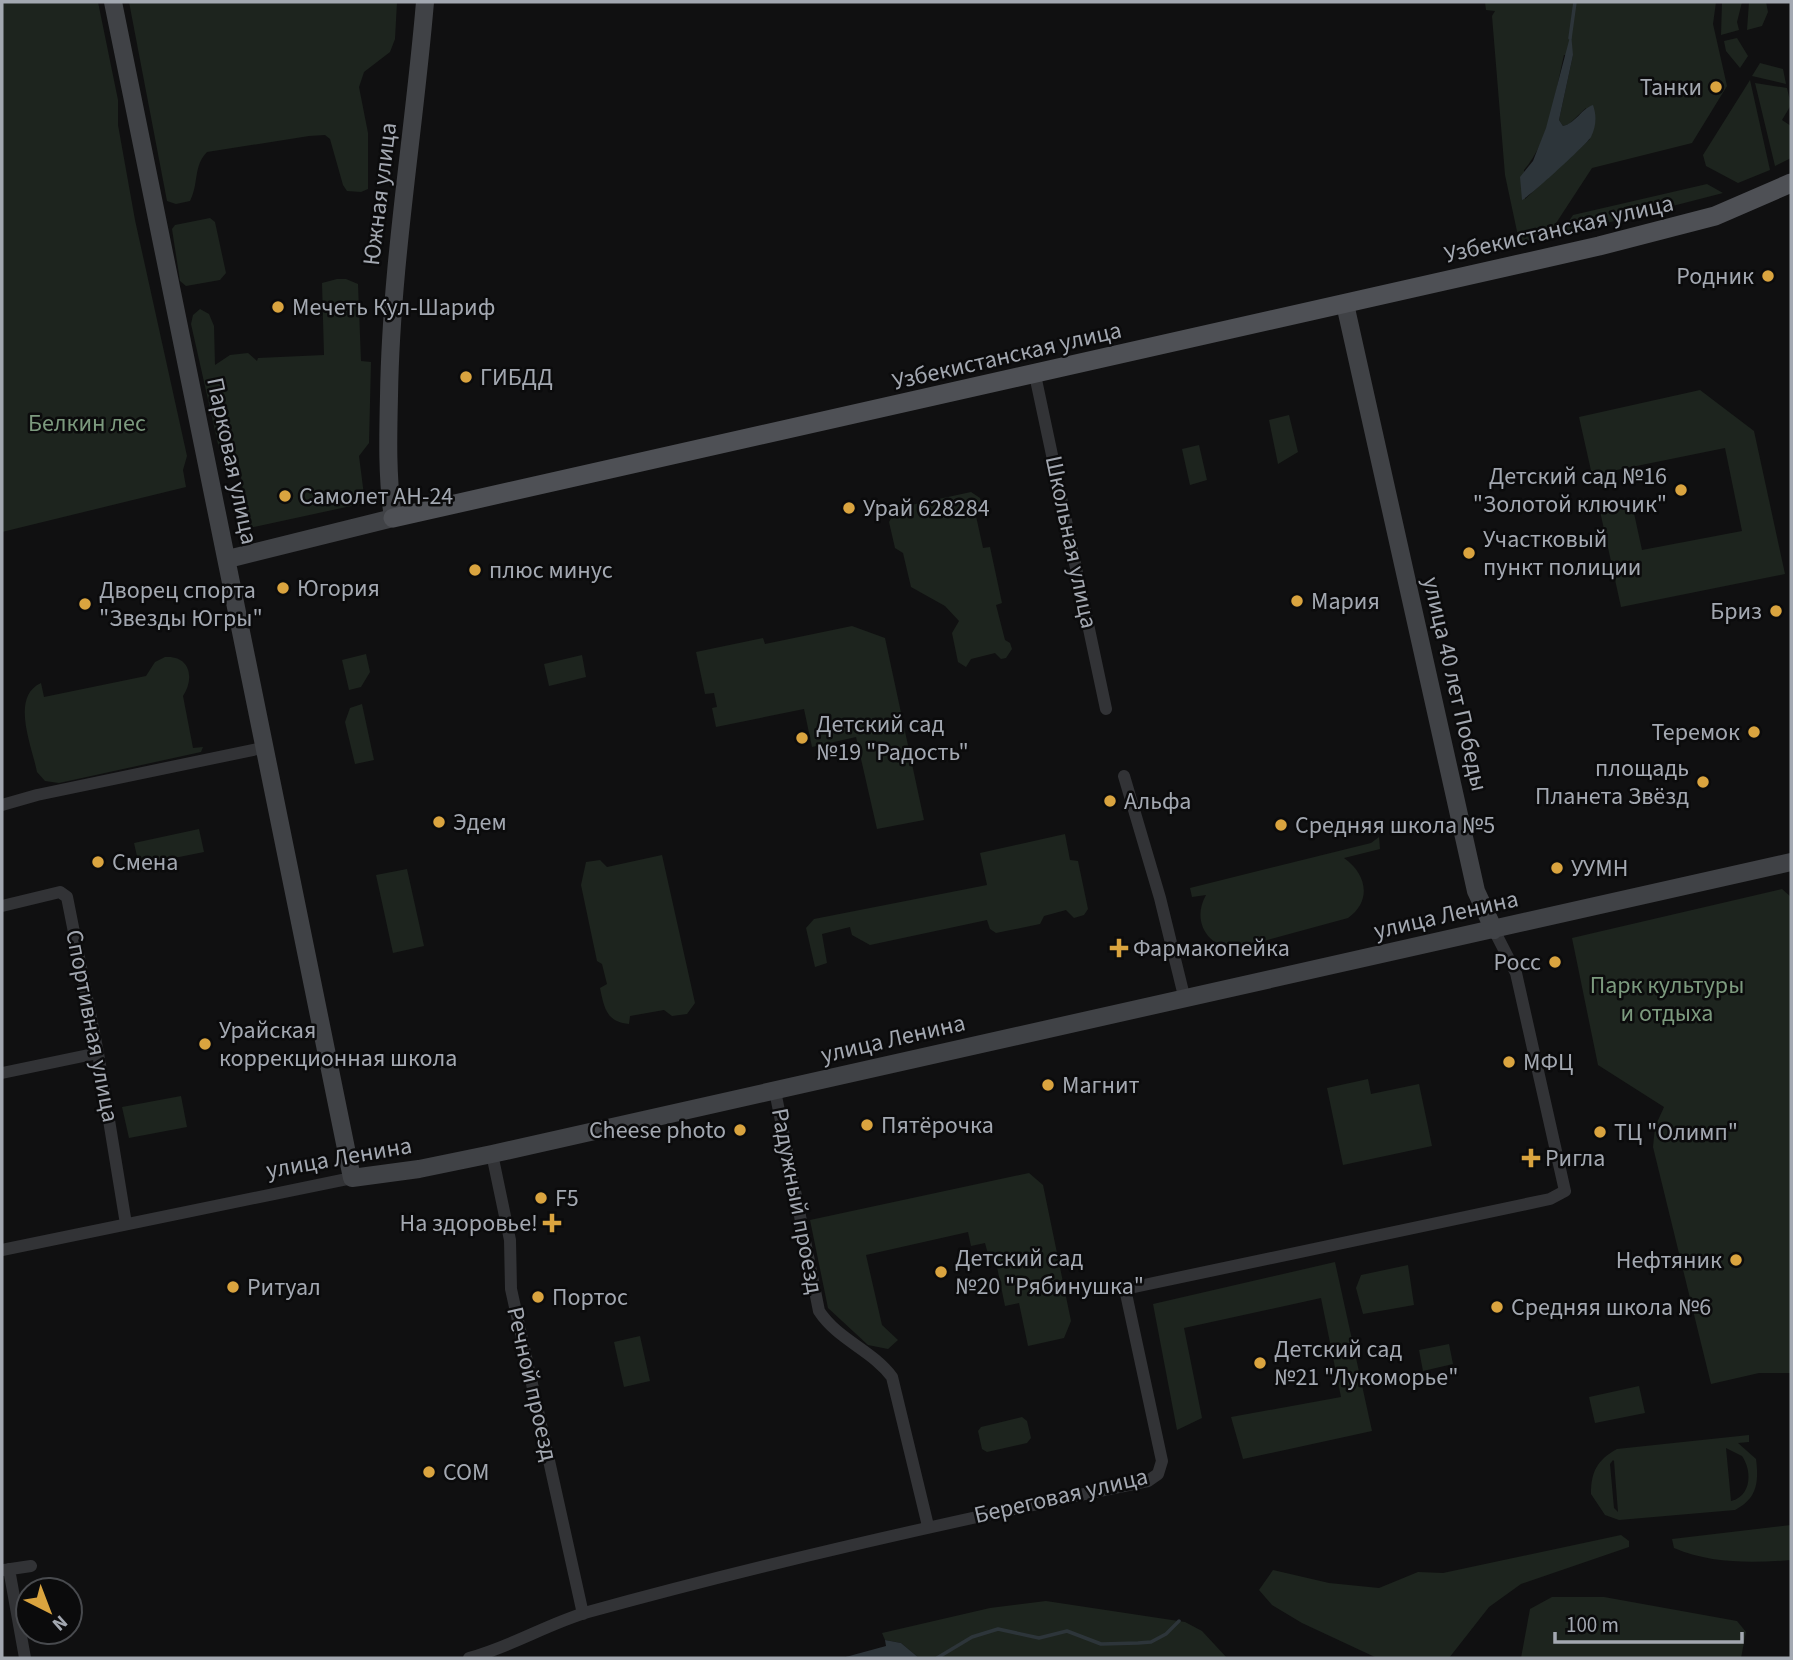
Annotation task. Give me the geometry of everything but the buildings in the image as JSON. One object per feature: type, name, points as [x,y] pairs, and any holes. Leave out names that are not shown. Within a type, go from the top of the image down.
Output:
[{"type":"main road","name":"Парковая улица","points":[[113,2],[267,747],[352,1178]]},
{"type":"main road","name":"Южная улица","points":[[393,519],[388,481],[390,351],[395,271],[425,2]]},
{"type":"main road","name":"Узбекистанская улица","points":[[228,559],[393,519],[1651,234],[1739,207],[1791,183]]},
{"type":"main road","name":"улица 40 лет Победы","points":[[1345,304],[1476,891],[1493,930]]},
{"type":"main road","name":"улица Ленина","points":[[352,1178],[419,1169],[492,1154],[1791,862]]},
{"type":"street","name":"Школьная улица","points":[[1035,375],[1106,709]]},
{"type":"street","points":[[2,805],[37,795],[267,747]]},
{"type":"street","points":[[1124,776],[1160,898],[1185,1000]]},
{"type":"street","name":"Спортивная улица","points":[[2,906],[60,892],[67,897],[99,1053],[126,1224]]},
{"type":"street","name":"улица 40 лет Победы","points":[[1493,930],[1516,973],[1565,1191]]},
{"type":"street","points":[[2,1073],[99,1053]]},
{"type":"street","name":"Радужный проезд","points":[[775,1091],[819,1311],[834,1331],[885,1368],[892,1377],[928,1526]]},
{"type":"street","name":"Речной проезд","points":[[492,1154],[510,1240],[511,1289],[583,1614]]},
{"type":"street","name":"улица Ленина","points":[[2,1250],[352,1178]]},
{"type":"street","name":"Береговая улица","points":[[469,1658],[507,1647],[583,1614],[717,1577],[928,1526],[1148,1480],[1158,1474],[1162,1461],[1125,1289],[1550,1199],[1565,1191]]},
{"type":"street","points":[[25,1658],[5,1570],[31,1566]]},
{"type":"green space","name":"Белкин лес","points":[[2,2],[98,2],[118,100],[118,125],[135,220],[187,456],[183,470],[186,487],[2,532]]},
{"type":"green space","points":[[129,2],[397,2],[395,39],[390,52],[364,72],[359,87],[368,133],[368,189],[361,192],[347,191],[330,139],[325,135],[207,152],[200,163],[190,201],[176,204],[167,201]]},
{"type":"green space","points":[[1485,2],[1716,2],[1713,24],[1727,86],[1692,143],[1592,168],[1547,237],[1465,257],[1458,247],[1518,236],[1505,175],[1492,16],[1495,11],[1486,10]],"holes":[[[1564,55],[1573,55],[1559,120],[1563,126],[1569,124],[1586,108],[1590,139],[1525,199],[1524,170],[1533,158],[1546,130]]]},
{"type":"green space","points":[[1722,2],[1742,2],[1737,22],[1739,30],[1721,35]]},
{"type":"green space","points":[[1749,2],[1766,2],[1768,12],[1762,26],[1747,30]]},
{"type":"green space","points":[[1737,38],[1748,56],[1740,68],[1726,51],[1724,41]]},
{"type":"green space","points":[[1760,63],[1783,69],[1786,84],[1752,76]]},
{"type":"green space","points":[[1750,80],[1770,170],[1738,183],[1706,166],[1703,155]]},
{"type":"green space","points":[[1755,83],[1787,88],[1791,105],[1782,120],[1791,126],[1791,158],[1775,166]]},
{"type":"green space","points":[[1707,184],[1723,193],[1560,235],[1573,215]]},
{"type":"green space","points":[[210,218],[215,222],[226,273],[220,280],[186,286],[180,281],[172,229],[175,225]]},
{"type":"green space","points":[[337,279],[358,284],[361,361],[371,362],[369,443],[359,456],[365,503],[249,528],[238,458],[229,462],[220,453],[191,324],[193,315],[200,309],[209,314],[214,326],[215,365],[230,355],[248,353],[257,361],[258,358],[324,355],[322,283]]},
{"type":"green space","name":"Детский сад №16 \"Золотой ключик\"","points":[[1700,390],[1754,431],[1785,574],[1621,607],[1600,511],[1632,504],[1642,550],[1742,531],[1725,448],[1592,475],[1579,417]]},
{"type":"green space","points":[[1289,415],[1298,452],[1278,464],[1269,420]]},
{"type":"green space","points":[[1199,445],[1207,480],[1190,485],[1182,449]]},
{"type":"green space","points":[[971,492],[980,498],[982,505],[976,516],[983,548],[990,547],[1002,603],[996,605],[1005,640],[1010,643],[1012,649],[1006,658],[1001,659],[995,653],[971,659],[966,667],[958,662],[952,633],[959,621],[945,606],[911,587],[903,553],[895,548],[889,522],[897,508]]},
{"type":"green space","points":[[852,626],[885,638],[924,820],[877,829],[856,737],[812,747],[804,709],[716,727],[712,708],[717,707],[714,693],[705,694],[696,652],[763,638],[765,644]]},
{"type":"green space","points":[[366,654],[370,672],[361,687],[349,690],[342,660]]},
{"type":"green space","points":[[582,655],[586,677],[549,686],[544,664]]},
{"type":"green space","points":[[165,657],[180,660],[188,669],[189,682],[183,696],[193,748],[203,747],[201,752],[59,783],[45,781],[37,772],[26,723],[27,699],[32,690],[41,683],[44,697],[146,676],[155,662]]},
{"type":"green space","points":[[362,704],[374,760],[355,764],[345,722],[350,708]]},
{"type":"green space","points":[[199,829],[204,852],[139,865],[134,843]]},
{"type":"green space","points":[[1065,834],[1070,860],[1078,861],[1088,909],[1084,915],[1074,918],[1066,910],[1044,916],[1040,924],[996,933],[990,929],[987,920],[870,945],[852,935],[850,927],[822,934],[827,963],[815,967],[806,928],[814,919],[987,885],[980,853]]},
{"type":"green space","points":[[1379,837],[1380,849],[1344,858],[1358,872],[1364,888],[1361,904],[1348,918],[1238,948],[1218,944],[1205,932],[1200,914],[1206,895],[1192,897],[1190,888],[1371,843]]},
{"type":"green space","points":[[662,855],[695,1003],[687,1014],[672,1016],[664,1010],[630,1016],[629,1024],[621,1023],[607,1012],[601,995],[600,988],[607,984],[602,964],[597,961],[581,885],[586,862],[600,860],[607,867]]},
{"type":"green space","points":[[407,869],[424,946],[393,953],[376,875]]},
{"type":"green space","name":"Парк культуры и отдыха","points":[[1782,889],[1791,897],[1791,1373],[1759,1373],[1711,1384],[1653,1147],[1655,1127],[1664,1107],[1598,1065],[1572,938]]},
{"type":"green space","points":[[1368,1079],[1371,1094],[1419,1084],[1432,1146],[1343,1165],[1327,1088]]},
{"type":"green space","points":[[181,1096],[187,1127],[129,1138],[122,1107]]},
{"type":"green space","points":[[1029,1173],[1043,1185],[1071,1321],[1064,1338],[1028,1346],[1019,1303],[1005,1306],[995,1257],[989,1258],[985,1243],[971,1246],[968,1232],[866,1255],[882,1325],[898,1340],[888,1349],[868,1345],[828,1308],[810,1220]]},
{"type":"green space","points":[[1335,1262],[1372,1431],[1243,1459],[1231,1417],[1341,1397],[1321,1298],[1184,1328],[1202,1418],[1177,1430],[1153,1304]]},
{"type":"green space","points":[[1408,1265],[1414,1305],[1363,1314],[1356,1288],[1361,1275]]},
{"type":"green space","points":[[640,1336],[650,1381],[624,1387],[614,1342]]},
{"type":"green space","points":[[1449,1344],[1453,1364],[1423,1371],[1419,1350]]},
{"type":"green space","points":[[1639,1386],[1645,1413],[1595,1423],[1589,1397]]},
{"type":"green space","points":[[1022,1417],[1027,1421],[1031,1438],[1027,1443],[987,1452],[982,1449],[978,1431],[981,1427]]},
{"type":"green space","points":[[1749,1435],[1749,1442],[1738,1443],[1756,1459],[1755,1489],[1748,1501],[1735,1510],[1619,1520],[1605,1515],[1591,1494],[1596,1467],[1617,1449]],"holes":[[[1726,1448],[1742,1456],[1748,1475],[1743,1494],[1731,1501]],[[1614,1461],[1618,1512],[1614,1508],[1610,1464]]]},
{"type":"green space","points":[[1791,1525],[1791,1560],[1717,1560],[1674,1548],[1672,1539]]},
{"type":"green space","points":[[1621,1535],[1629,1541],[1629,1547],[1521,1584],[1489,1607],[1449,1658],[1377,1658],[1302,1623],[1272,1605],[1259,1590],[1273,1570],[1329,1583],[1379,1588],[1418,1572],[1443,1573]]},
{"type":"green space","points":[[1552,1597],[1604,1597],[1737,1621],[1746,1632],[1741,1658],[1521,1658],[1530,1609]]},
{"type":"green space","points":[[1046,1601],[1185,1622],[1202,1631],[1227,1658],[919,1658],[901,1643],[885,1640],[882,1633],[990,1608]]},
{"type":"shaded area","points":[[1571,33],[1573,55],[1559,120],[1563,126],[1568,124],[1593,105],[1594,129],[1591,137],[1579,150],[1522,200],[1520,177],[1533,161],[1546,128]]},
{"type":"shaded area","points":[[885,1640],[901,1643],[919,1658],[842,1658],[886,1646]]},
{"type":"waterway","points":[[1570,38],[1575,2]]},
{"type":"waterway","points":[[937,1658],[972,1637],[998,1629],[1039,1638],[1067,1631],[1101,1644],[1138,1643],[1151,1642],[1166,1634],[1179,1621]]},
{"type":"place","name":"Танки","points":[[1716,87]]},
{"type":"place","name":"Родник","points":[[1768,276]]},
{"type":"place","name":"Мечеть Кул-Шариф","points":[[278,307]]},
{"type":"place","name":"ГИБДД","points":[[466,377]]},
{"type":"place","name":"Детский сад №16 \"Золотой ключик\"","points":[[1681,490]]},
{"type":"place","name":"Самолет АН-24","points":[[285,496]]},
{"type":"place","name":"Урай 628284","points":[[849,508]]},
{"type":"place","name":"Участковый пункт полиции","points":[[1469,553]]},
{"type":"place","name":"плюс минус","points":[[475,570]]},
{"type":"place","name":"Югория","points":[[283,588]]},
{"type":"place","name":"Мария","points":[[1297,601]]},
{"type":"place","name":"Дворец спорта \"Звезды Югры\"","points":[[85,604]]},
{"type":"place","name":"Бриз","points":[[1776,611]]},
{"type":"place","name":"Теремок","points":[[1754,732]]},
{"type":"place","name":"Детский сад №19 \"Радость\"","points":[[802,738]]},
{"type":"place","name":"площадь Планета Звёзд","points":[[1703,782]]},
{"type":"place","name":"Альфа","points":[[1110,801]]},
{"type":"place","name":"Эдем","points":[[439,822]]},
{"type":"place","name":"Средняя школа №5","points":[[1281,825]]},
{"type":"place","name":"Смена","points":[[98,862]]},
{"type":"place","name":"УУМН","points":[[1557,868]]},
{"type":"place","name":"Фармакопейка","points":[[1119,948]]},
{"type":"place","name":"Росс","points":[[1555,962]]},
{"type":"place","name":"Урайская коррекционная школа","points":[[205,1044]]},
{"type":"place","name":"МФЦ","points":[[1509,1062]]},
{"type":"place","name":"Магнит","points":[[1048,1085]]},
{"type":"place","name":"Пятёрочка","points":[[867,1125]]},
{"type":"place","name":"Cheese photo","points":[[740,1130]]},
{"type":"place","name":"ТЦ \"Олимп\"","points":[[1600,1132]]},
{"type":"place","name":"Ригла","points":[[1531,1158]]},
{"type":"place","name":"F5","points":[[541,1198]]},
{"type":"place","name":"На здоровье!","points":[[552,1223]]},
{"type":"place","name":"Нефтяник","points":[[1736,1260]]},
{"type":"place","name":"Детский сад №20 \"Рябинушка\"","points":[[941,1272]]},
{"type":"place","name":"Ритуал","points":[[233,1287]]},
{"type":"place","name":"Портос","points":[[538,1297]]},
{"type":"place","name":"Средняя школа №6","points":[[1497,1307]]},
{"type":"place","name":"Детский сад №21 \"Лукоморье\"","points":[[1260,1363]]},
{"type":"place","name":"СОМ","points":[[429,1472]]}]
